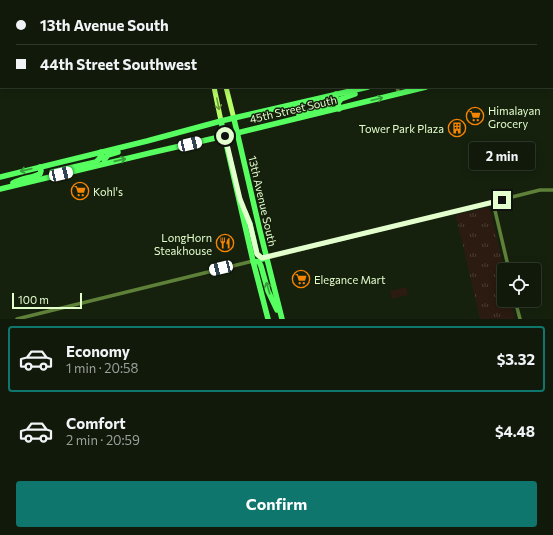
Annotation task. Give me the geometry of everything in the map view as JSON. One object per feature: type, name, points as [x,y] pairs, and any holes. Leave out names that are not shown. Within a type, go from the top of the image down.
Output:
[{"type":"main road","name":"13th Avenue South","points":[[214,88],[253,261],[268,319]]},
{"type":"main road","name":"13th Avenue South","points":[[226,88],[282,319]]},
{"type":"main road","name":"45th Street South","points":[[0,177],[221,121],[364,88]]},
{"type":"main road","points":[[339,108],[338,103],[345,96],[366,91],[368,88]]},
{"type":"main road","name":"45th Street South","points":[[0,189],[422,88]]},
{"type":"main road","points":[[282,122],[295,116],[328,106],[336,100],[336,94]]},
{"type":"main road","points":[[105,163],[104,160],[108,154],[143,145],[166,136]]},
{"type":"main road","points":[[46,178],[52,172],[96,162],[102,155],[102,152]]},
{"type":"main road","points":[[10,186],[14,182],[21,179],[40,174],[40,167]]},
{"type":"main road","points":[[240,199],[250,224],[257,254],[262,258],[267,258]]},
{"type":"main road","points":[[253,261],[259,262],[261,266],[268,292],[282,319]]},
{"type":"street","points":[[397,88],[398,94]]},
{"type":"street","points":[[267,258],[540,190],[553,190]]},
{"type":"street","points":[[493,202],[507,263]]},
{"type":"street","points":[[17,319],[253,261]]},
{"type":"street","points":[[517,307],[520,319]]},
{"type":"green space","points":[[486,208],[491,212],[502,263],[497,263],[497,307],[512,307],[515,319],[480,319],[457,220],[455,218],[456,215]]},
{"type":"green space","points":[[406,287],[408,295],[392,299],[390,291]]},
{"type":"place","name":"Himalayan Grocery","points":[[475,116]]},
{"type":"place","name":"Tower Park Plaza","points":[[457,128]]},
{"type":"place","name":"Kohl's","points":[[80,191]]},
{"type":"place","name":"LongHorn Steakhouse","points":[[225,243]]},
{"type":"place","name":"Elegance Mart","points":[[301,279]]},
{"type":"route","points":[[225,136],[240,199],[250,224],[257,254],[262,258],[502,200]]}]
